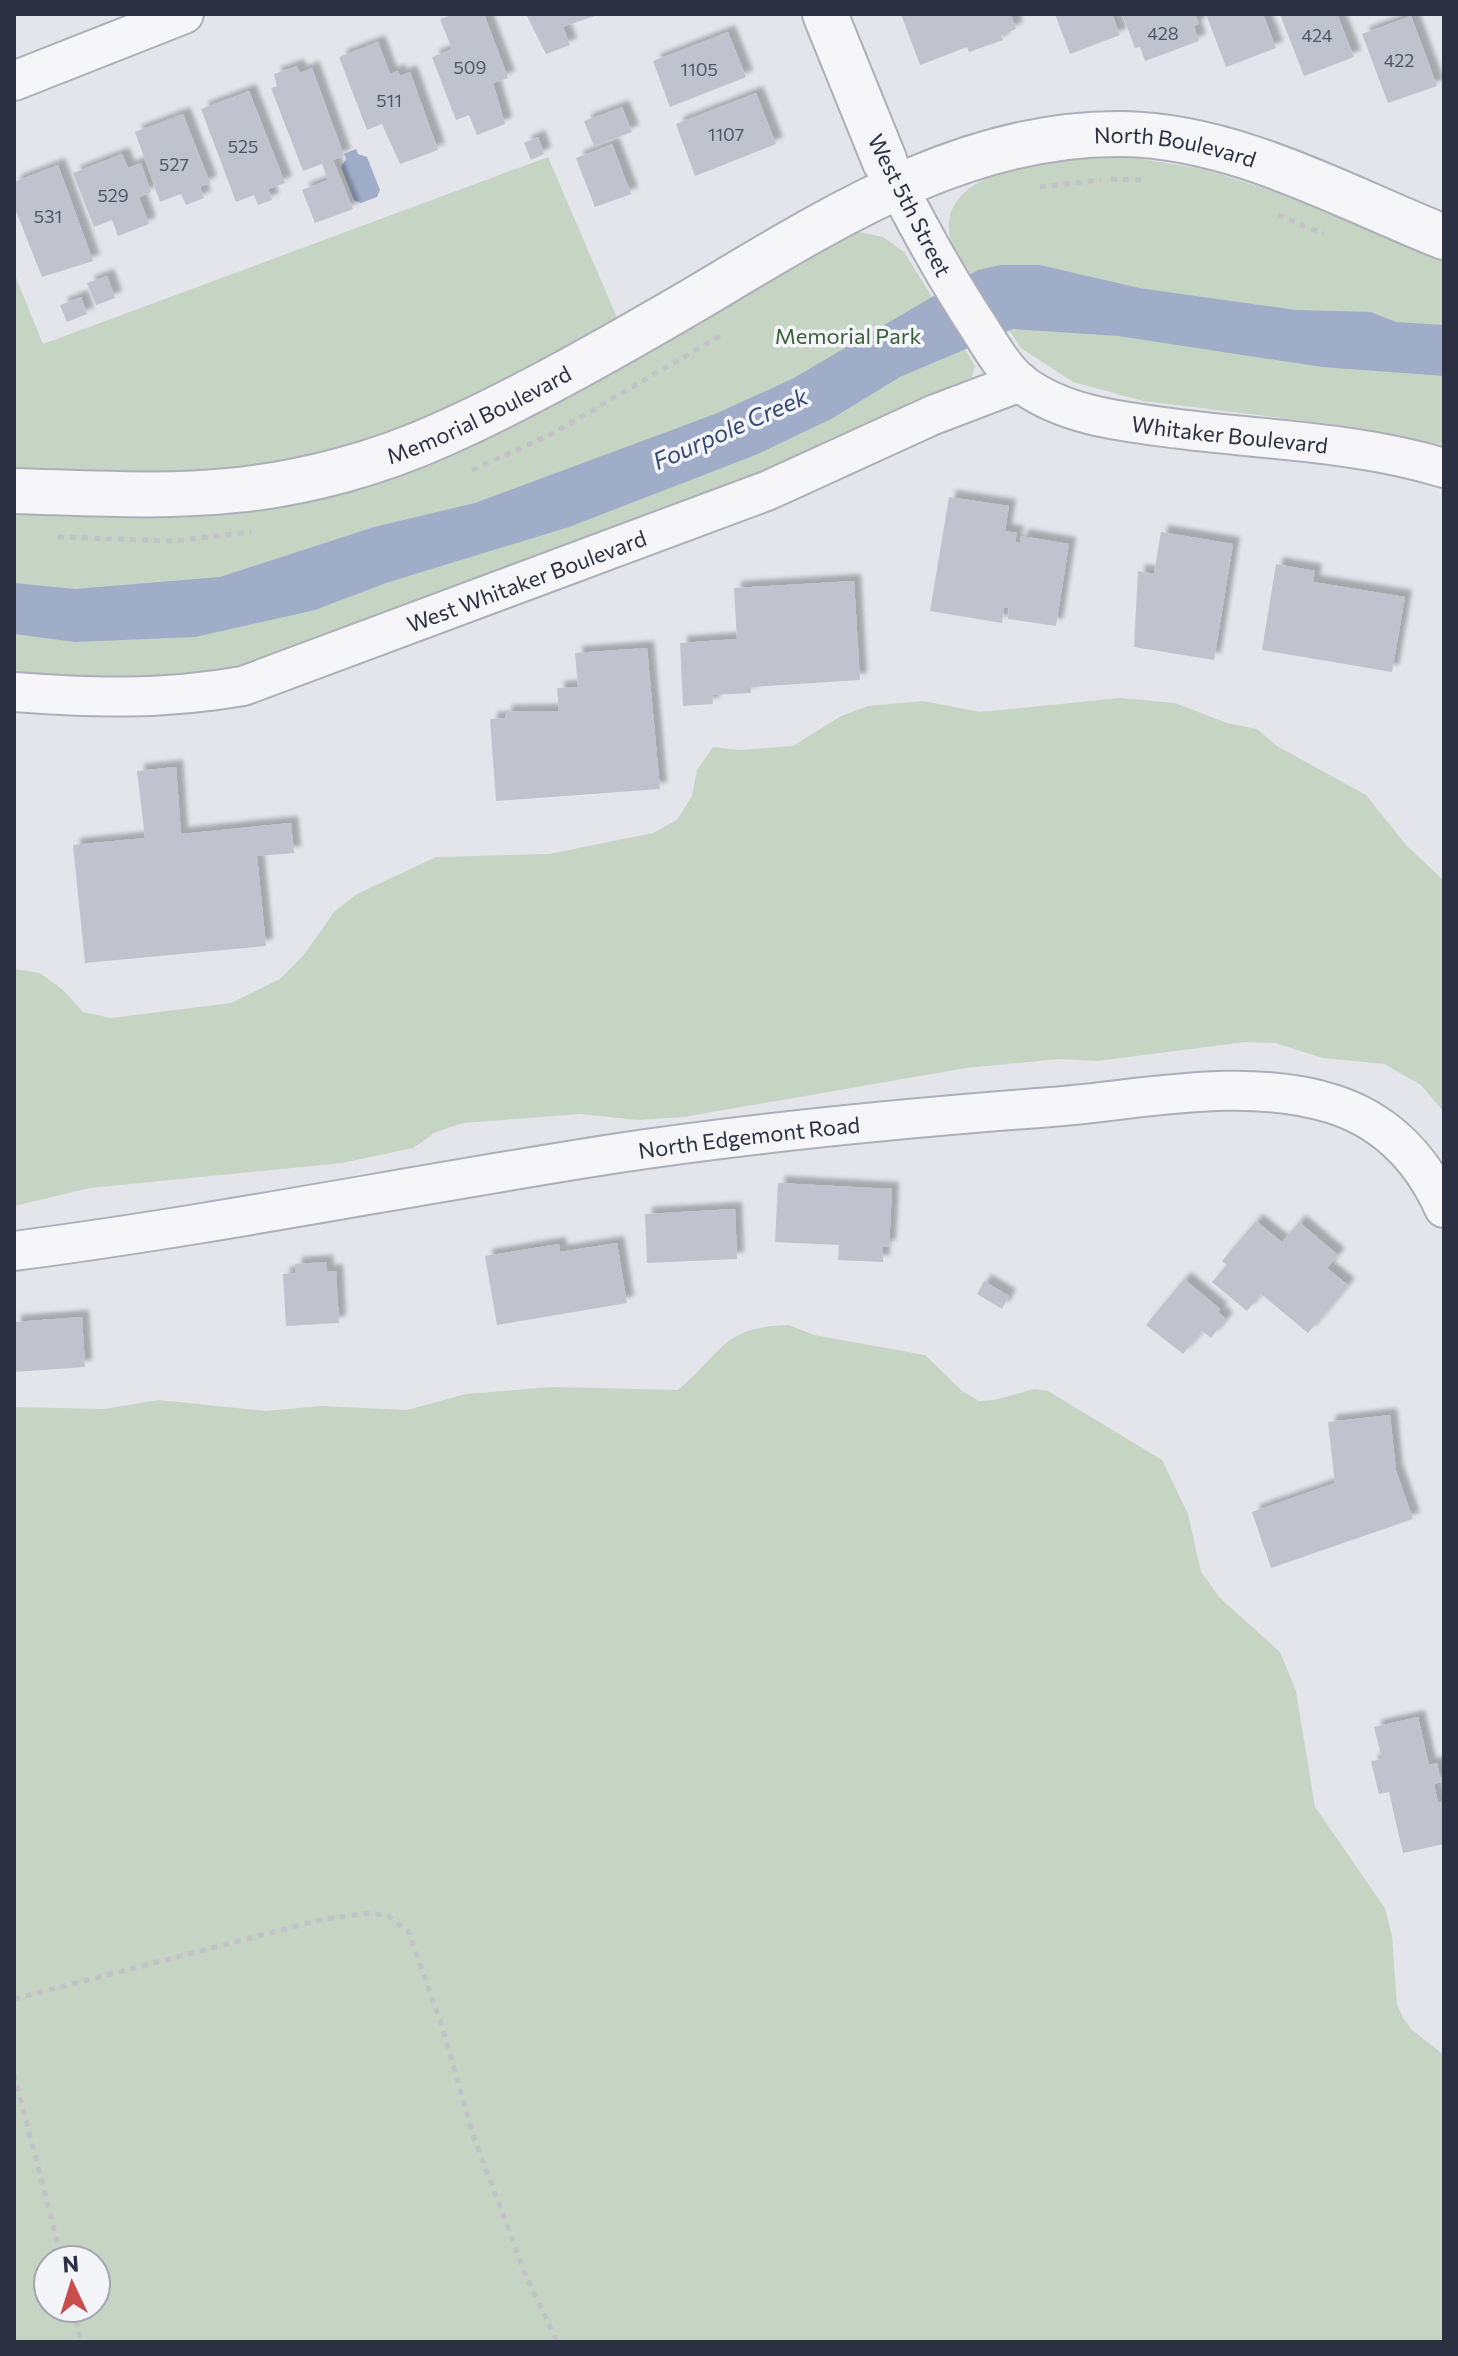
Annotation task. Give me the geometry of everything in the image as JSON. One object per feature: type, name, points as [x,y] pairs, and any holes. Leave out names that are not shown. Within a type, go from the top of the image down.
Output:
[{"type":"street","points":[[14,81],[184,14]]},
{"type":"street","name":"West 5th Street","points":[[825,14],[891,174],[950,284],[991,346],[1020,382]]},
{"type":"street","name":"North Boulevard","points":[[891,174],[1041,142],[1124,134],[1170,138],[1217,148],[1274,168],[1444,237]]},
{"type":"street","name":"Memorial Boulevard","points":[[14,491],[164,494],[237,490],[365,463],[440,435],[515,399],[683,306],[841,212],[891,174]]},
{"type":"street","name":"Whitaker Boulevard","points":[[1020,382],[1064,406],[1091,414],[1146,424],[1360,451],[1444,468]]},
{"type":"street","name":"West Whitaker Boulevard","points":[[14,692],[124,699],[180,697],[243,686],[769,490],[933,415],[1020,382]]},
{"type":"street","name":"North Edgemont Road","points":[[14,1251],[617,1153],[967,1113],[1220,1092],[1295,1095],[1334,1105],[1368,1119],[1394,1137],[1419,1165],[1444,1208]]},
{"type":"path","points":[[1031,188],[1112,179],[1148,180]]},
{"type":"path","points":[[1268,211],[1339,240]]},
{"type":"path","points":[[14,1999],[324,1919],[370,1913],[388,1916],[408,1931],[442,2026],[473,2135],[526,2276],[557,2342]]},
{"type":"path","points":[[14,2074],[58,2244]]},
{"type":"green space","points":[[1122,156],[1204,169],[1273,191],[1444,260],[1444,445],[1355,427],[1143,401],[1073,382],[1021,348],[953,248],[949,220],[959,198],[979,182],[1007,171],[1070,159]]},
{"type":"green space","points":[[548,157],[618,320],[443,409],[399,428],[306,458],[256,468],[196,474],[14,472],[14,273],[43,344]]},
{"type":"green space","name":"Memorial Park","points":[[854,231],[883,237],[904,252],[975,366],[972,377],[757,474],[226,672],[120,677],[14,672],[14,511],[235,510]]},
{"type":"green space","points":[[1120,698],[1175,703],[1227,723],[1257,729],[1277,746],[1366,795],[1406,845],[1444,881],[1444,1112],[1421,1085],[1384,1064],[1323,1058],[1275,1043],[1245,1042],[1097,1061],[1059,1059],[966,1068],[684,1117],[638,1120],[580,1114],[463,1123],[436,1132],[413,1148],[342,1163],[90,1188],[14,1206],[14,969],[40,973],[63,990],[83,1012],[111,1018],[231,1003],[280,979],[302,957],[335,911],[357,894],[436,857],[549,854],[653,833],[677,820],[692,796],[697,770],[713,747],[739,750],[793,746],[841,716],[868,706],[923,701],[980,712]]},
{"type":"green space","points":[[789,1325],[814,1335],[925,1355],[962,1391],[979,1401],[1034,1389],[1048,1391],[1162,1460],[1188,1514],[1201,1572],[1220,1598],[1280,1652],[1296,1691],[1315,1807],[1385,1908],[1392,1936],[1397,2004],[1403,2018],[1412,2030],[1444,2055],[1444,2342],[14,2342],[14,1407],[104,1409],[159,1400],[266,1411],[321,1406],[407,1410],[466,1394],[551,1387],[678,1390],[725,1344],[749,1331]]},
{"type":"water","points":[[356,149],[358,154],[367,157],[380,190],[377,197],[361,203],[354,200],[341,167],[346,159],[344,154]]},
{"type":"water","name":"Fourpole Creek","points":[[1000,265],[1040,265],[1139,288],[1296,310],[1371,312],[1396,322],[1444,325],[1444,376],[1322,367],[1118,336],[1013,329],[900,377],[833,418],[758,454],[569,527],[386,583],[315,610],[195,637],[75,642],[14,634],[14,583],[75,589],[220,577],[374,527],[475,503],[715,414],[792,379],[978,270]]},
{"type":"building","points":[[455,14],[484,14],[508,78],[493,83],[505,124],[477,135],[469,115],[456,120],[432,57],[452,49],[440,19]]},
{"type":"building","points":[[526,14],[600,14],[563,27],[570,45],[546,54]]},
{"type":"building","points":[[901,14],[1011,14],[1016,29],[1001,35],[1003,40],[969,52],[967,47],[920,65]]},
{"type":"building","points":[[1055,14],[1112,14],[1120,35],[1070,54]]},
{"type":"building","points":[[1122,14],[1195,14],[1199,24],[1194,26],[1199,41],[1145,61],[1140,47],[1135,48]]},
{"type":"building","points":[[1206,14],[1263,14],[1276,48],[1226,67]]},
{"type":"building","points":[[1280,14],[1337,14],[1354,57],[1304,76]]},
{"type":"building","points":[[1411,16],[1437,86],[1388,103],[1362,34]]},
{"type":"building","points":[[728,32],[746,77],[670,107],[653,61]]},
{"type":"building","points":[[378,42],[390,74],[398,71],[400,76],[410,72],[438,150],[400,164],[382,124],[367,130],[339,57]]},
{"type":"building","points":[[297,66],[300,73],[312,68],[344,156],[333,160],[353,209],[315,223],[302,190],[328,180],[322,164],[303,171],[271,88],[277,86],[274,74]]},
{"type":"building","points":[[249,91],[285,183],[268,189],[272,200],[258,205],[254,195],[236,202],[201,109]]},
{"type":"building","points":[[756,93],[776,144],[695,176],[676,124]]},
{"type":"building","points":[[622,107],[632,132],[594,146],[584,121]]},
{"type":"building","points":[[183,114],[210,183],[200,187],[204,198],[186,205],[181,194],[160,202],[135,132]]},
{"type":"building","points":[[538,137],[544,154],[531,160],[524,143]]},
{"type":"building","points":[[612,144],[631,194],[595,207],[576,158]]},
{"type":"building","points":[[122,154],[128,168],[141,163],[151,192],[139,197],[149,224],[118,236],[112,220],[94,227],[73,173]]},
{"type":"building","points":[[58,165],[93,261],[42,277],[14,206],[14,182]]},
{"type":"building","points":[[107,276],[115,298],[96,305],[87,283]]},
{"type":"building","points":[[81,297],[87,314],[67,322],[60,305]]},
{"type":"building","points":[[949,497],[1009,506],[1005,531],[1017,533],[1015,542],[1020,543],[1021,536],[1069,544],[1056,626],[1008,619],[1009,608],[1004,608],[1002,623],[930,611]]},
{"type":"building","points":[[1161,532],[1233,544],[1214,660],[1134,647],[1138,571],[1154,574]]},
{"type":"building","points":[[1276,564],[1315,571],[1313,582],[1405,597],[1392,672],[1262,650]]},
{"type":"building","points":[[854,581],[860,680],[751,687],[751,693],[712,695],[713,704],[683,706],[680,643],[737,639],[734,588]]},
{"type":"building","points":[[647,648],[660,789],[496,801],[490,719],[505,718],[505,712],[559,711],[557,688],[578,687],[575,653]]},
{"type":"building","points":[[176,767],[181,834],[291,823],[294,853],[257,856],[266,946],[85,963],[73,845],[145,838],[137,771]]},
{"type":"building","points":[[778,1183],[892,1189],[889,1247],[883,1247],[883,1262],[838,1260],[839,1245],[775,1242]]},
{"type":"building","points":[[735,1209],[737,1259],[647,1263],[645,1214]]},
{"type":"building","points":[[1256,1221],[1282,1242],[1299,1222],[1338,1255],[1327,1268],[1348,1285],[1308,1333],[1261,1294],[1247,1311],[1212,1282],[1227,1265],[1222,1261]]},
{"type":"building","points":[[617,1243],[627,1303],[497,1325],[485,1256],[559,1244],[560,1252]]},
{"type":"building","points":[[326,1262],[327,1272],[336,1271],[339,1323],[286,1326],[283,1274],[295,1273],[295,1264]]},
{"type":"building","points":[[1184,1279],[1220,1309],[1218,1312],[1226,1319],[1211,1338],[1202,1331],[1183,1354],[1146,1325]]},
{"type":"building","points":[[984,1281],[1009,1296],[1002,1309],[977,1294]]},
{"type":"building","points":[[82,1317],[85,1367],[14,1372],[14,1322]]},
{"type":"building","points":[[1390,1415],[1396,1471],[1413,1519],[1271,1568],[1252,1512],[1335,1483],[1328,1422]]},
{"type":"building","points":[[1418,1717],[1429,1765],[1437,1763],[1441,1782],[1434,1784],[1438,1803],[1444,1801],[1444,1844],[1403,1853],[1389,1792],[1379,1794],[1371,1761],[1382,1759],[1374,1727]]}]
